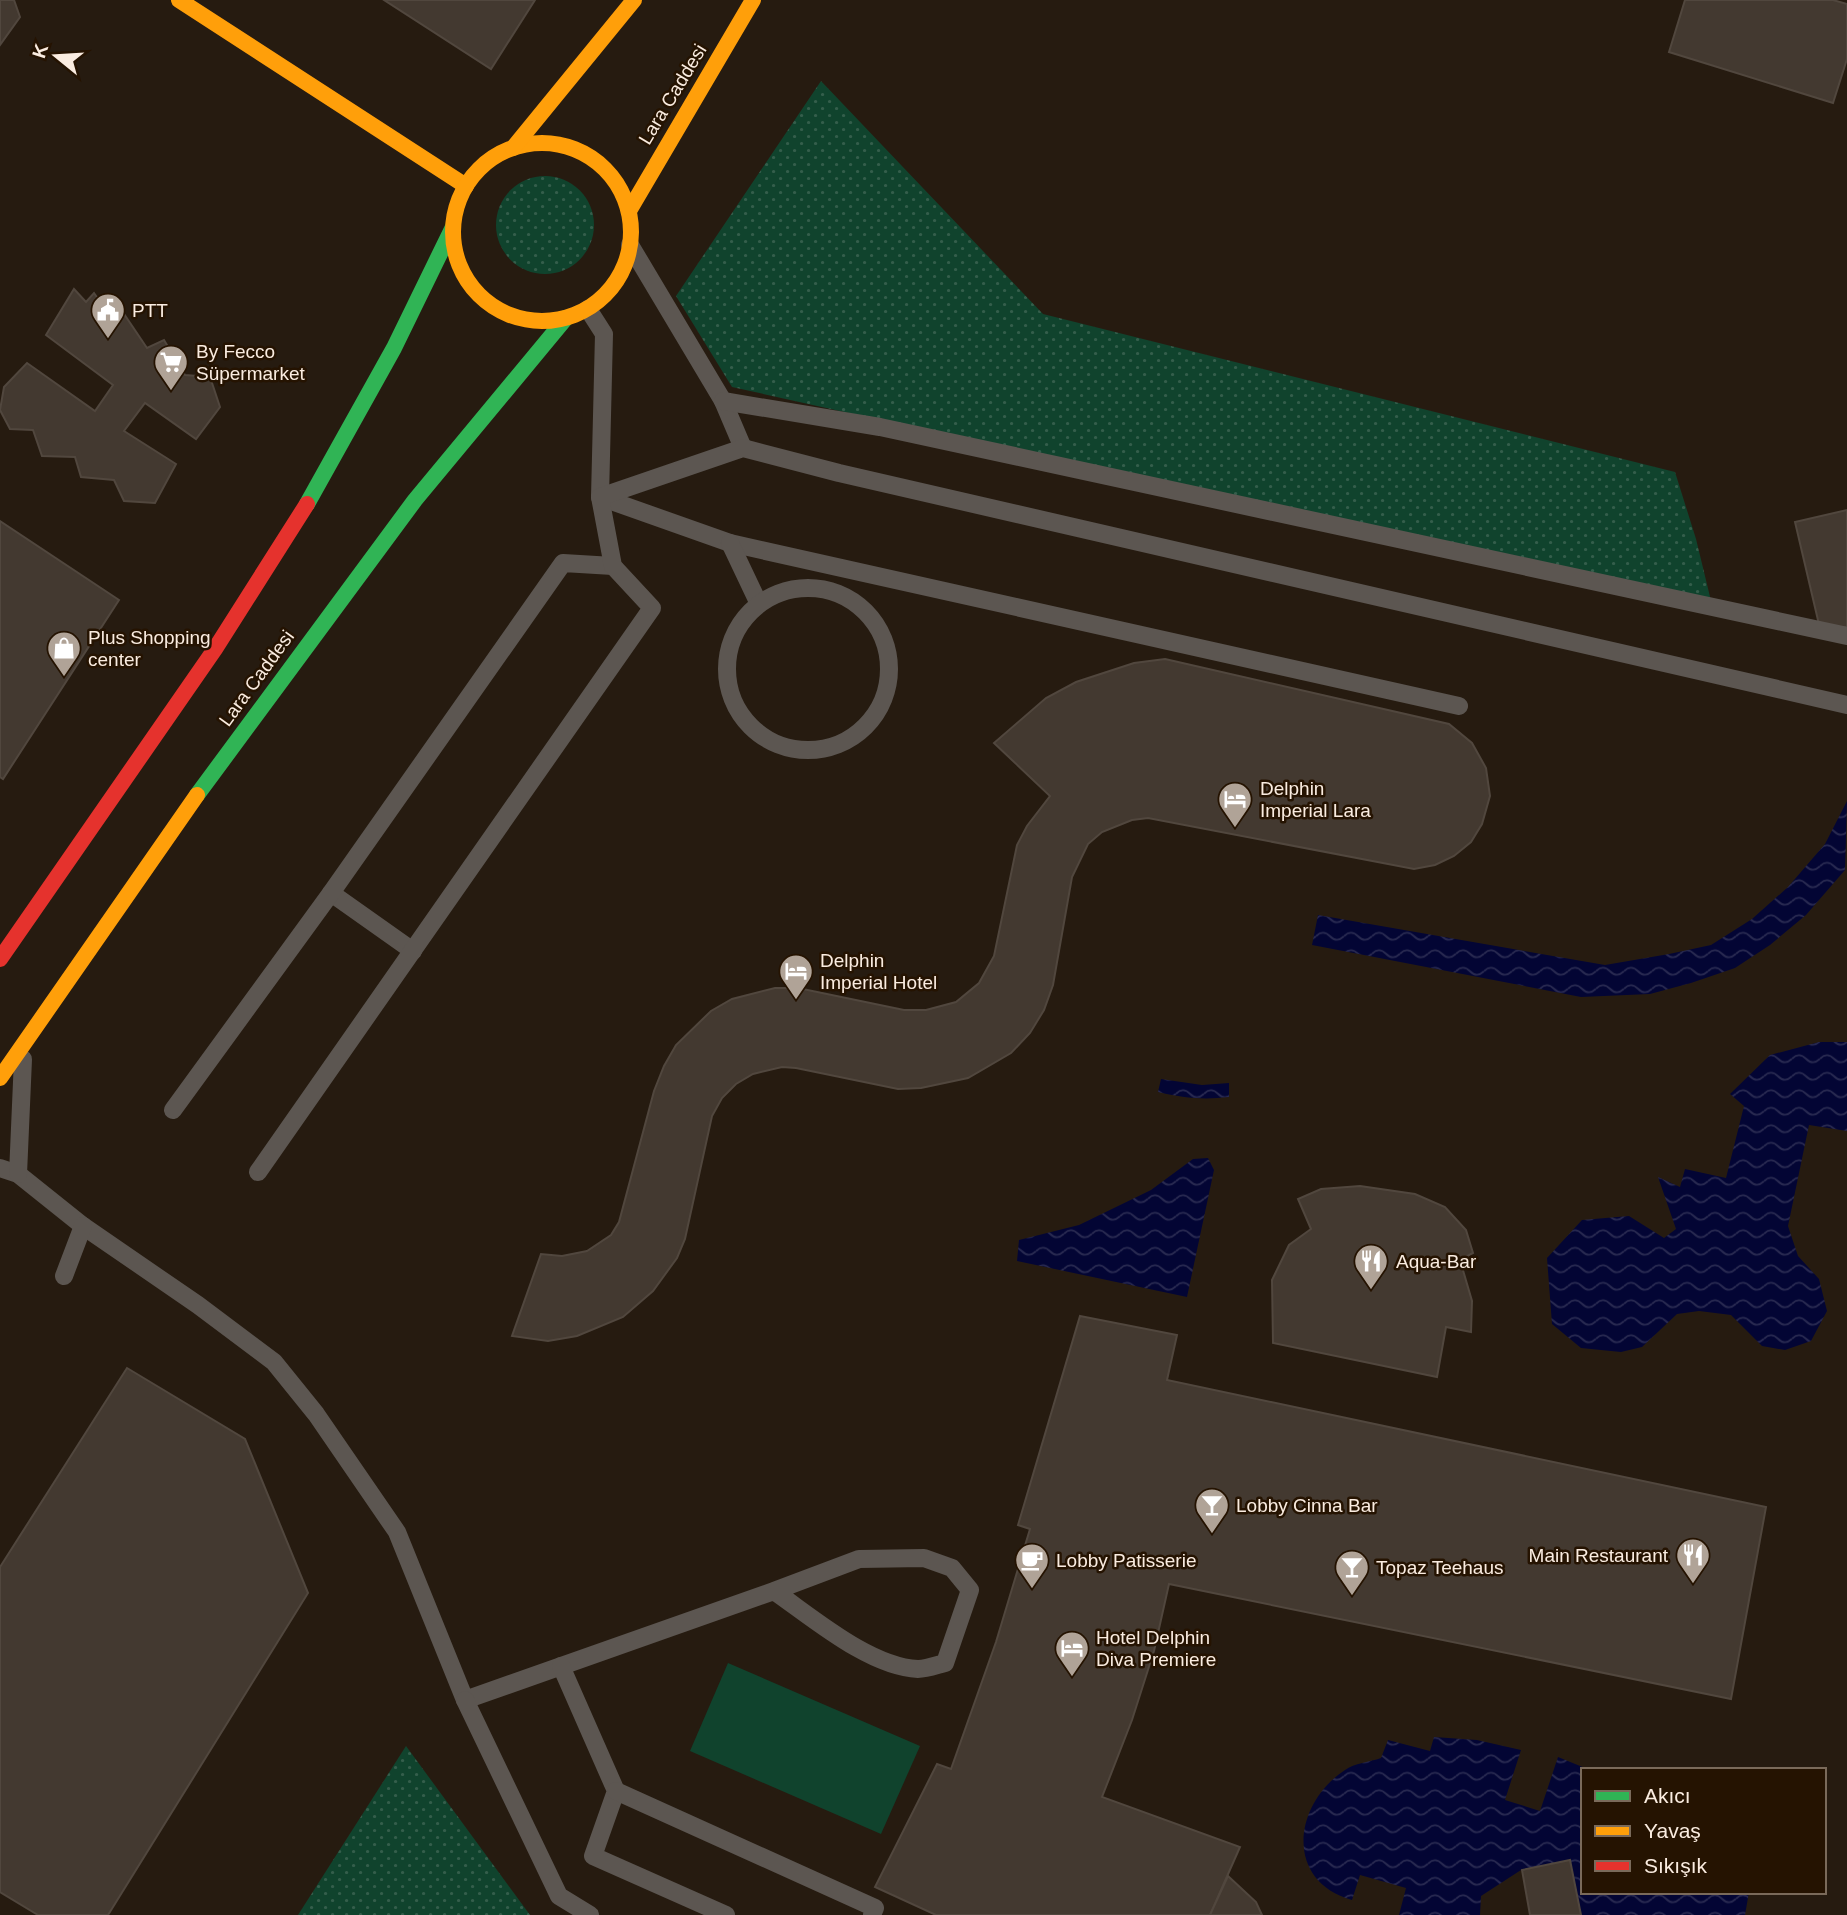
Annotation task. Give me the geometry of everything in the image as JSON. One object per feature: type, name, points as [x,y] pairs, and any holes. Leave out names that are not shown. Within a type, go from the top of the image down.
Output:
[{"type":"main road","points":[[179,0],[466,186]]},
{"type":"main road","name":"Lara Caddesi","points":[[0,959],[284,543],[413,315],[453,227],[466,186],[478,170],[513,148],[634,0]]},
{"type":"main road","name":"Lara Caddesi","points":[[629,211],[753,0]]},
{"type":"main road","name":"Lara Caddesi","points":[[453,227],[455,251],[463,274],[477,293],[496,309],[518,318],[542,321],[566,318],[587,309],[616,282],[630,245],[629,211],[619,187],[604,168],[584,154],[562,145],[537,143],[513,148]]},
{"type":"main road","name":"Lara Caddesi","points":[[0,1078],[194,799],[348,590],[506,386],[566,318]]},
{"type":"lane","points":[[630,245],[723,401],[743,448]]},
{"type":"lane","points":[[258,1172],[652,608],[613,566],[600,497],[604,334],[587,309]]},
{"type":"lane","points":[[723,401],[894,430],[1847,636]]},
{"type":"lane","points":[[600,497],[743,448],[839,473],[1847,705]]},
{"type":"lane","points":[[600,497],[730,543],[1459,706]]},
{"type":"lane","points":[[730,543],[758,602]]},
{"type":"lane","points":[[173,1110],[331,893],[563,563],[613,566]]},
{"type":"lane","points":[[803,586],[848,596],[857,604],[881,629],[891,676],[875,720],[837,748],[825,749],[790,751],[749,729],[726,687],[730,640],[758,602],[803,586]]},
{"type":"lane","points":[[331,893],[413,951]]},
{"type":"lane","points":[[18,1174],[24,1043]]},
{"type":"lane","points":[[0,1167],[18,1174],[83,1226],[198,1305],[274,1362],[316,1413],[397,1532],[465,1700],[559,1896],[590,1915]]},
{"type":"lane","points":[[64,1276],[83,1226]]},
{"type":"lane","points":[[465,1700],[859,1559],[924,1558],[952,1567],[970,1590],[945,1663],[920,1669],[888,1664],[843,1638],[774,1591]]},
{"type":"lane","points":[[561,1666],[616,1791],[875,1908],[872,1915]]},
{"type":"lane","points":[[616,1791],[593,1856],[726,1915]]},
{"type":"green space","points":[[821,81],[1043,314],[1675,472],[1696,539],[1712,605],[732,387],[676,296]]},
{"type":"green space","points":[[545,176],[564,180],[580,190],[590,206],[594,225],[590,244],[580,260],[564,270],[545,274],[526,270],[510,260],[500,244],[496,225],[500,206],[510,190],[526,180]]},
{"type":"green space","points":[[728,1663],[920,1746],[881,1834],[690,1751]]},
{"type":"green space","points":[[406,1746],[530,1915],[298,1915]]},
{"type":"water","points":[[1847,801],[1845,870],[1806,915],[1770,945],[1735,968],[1691,983],[1650,994],[1581,997],[1312,945],[1318,915],[1605,965],[1711,945],[1752,919],[1788,887],[1825,844]]},
{"type":"water","points":[[1819,1042],[1847,1042],[1847,1131],[1809,1125],[1788,1226],[1798,1256],[1819,1279],[1827,1311],[1811,1341],[1785,1350],[1762,1346],[1731,1315],[1699,1311],[1677,1314],[1642,1347],[1621,1352],[1581,1348],[1552,1324],[1547,1258],[1582,1220],[1629,1216],[1664,1238],[1676,1229],[1658,1177],[1680,1187],[1685,1169],[1726,1178],[1744,1106],[1730,1094],[1770,1055]]},
{"type":"water","points":[[1161,1079],[1202,1085],[1229,1083],[1229,1097],[1193,1098],[1158,1092]]},
{"type":"water","points":[[1208,1158],[1214,1170],[1187,1297],[1017,1261],[1019,1240],[1079,1225],[1151,1190],[1193,1159]]},
{"type":"water","points":[[1434,1737],[1477,1740],[1521,1750],[1505,1800],[1540,1811],[1558,1757],[1585,1768],[1581,1768],[1581,1894],[1749,1894],[1745,1915],[1581,1915],[1570,1861],[1521,1870],[1481,1896],[1480,1915],[1399,1915],[1406,1888],[1360,1875],[1352,1900],[1330,1890],[1315,1876],[1306,1859],[1303,1841],[1306,1821],[1315,1802],[1328,1785],[1345,1770],[1381,1758],[1388,1740],[1430,1751]]},
{"type":"building","points":[[0,0],[14,0],[20,17],[0,45]]},
{"type":"building","points":[[384,0],[535,0],[491,69]]},
{"type":"building","points":[[1685,0],[1833,0],[1847,4],[1847,59],[1833,103],[1669,52]]},
{"type":"building","points":[[74,289],[86,302],[94,293],[114,321],[124,314],[147,348],[164,340],[185,375],[210,377],[220,407],[196,439],[145,403],[124,431],[176,464],[155,503],[124,501],[114,480],[81,477],[75,457],[42,456],[33,430],[10,429],[0,410],[4,387],[27,363],[95,411],[113,385],[46,335]]},
{"type":"building","points":[[1847,510],[1847,627],[1821,633],[1795,522]]},
{"type":"building","points":[[0,521],[119,600],[3,779],[0,777]]},
{"type":"building","name":"Delphin Imperial Hotel","points":[[1165,659],[1449,724],[1472,743],[1486,768],[1490,796],[1482,824],[1471,842],[1454,856],[1435,865],[1414,869],[1148,818],[1132,820],[1102,832],[1088,844],[1072,877],[1053,985],[1044,1010],[1030,1033],[1011,1053],[968,1078],[921,1088],[898,1089],[796,1068],[782,1067],[753,1074],[736,1084],[722,1098],[712,1116],[685,1239],[677,1258],[653,1291],[623,1317],[577,1336],[548,1341],[512,1336],[541,1254],[562,1256],[587,1251],[611,1235],[619,1222],[654,1091],[664,1066],[676,1045],[711,1011],[732,999],[775,988],[798,988],[904,1010],[926,1010],[956,1002],[979,983],[994,956],[1017,845],[1027,826],[1050,796],[994,743],[1046,698],[1076,682],[1134,663]]},
{"type":"building","name":"Aqua-Bar","points":[[1360,1186],[1415,1194],[1445,1207],[1466,1230],[1473,1253],[1460,1260],[1472,1301],[1471,1332],[1446,1327],[1437,1377],[1273,1343],[1272,1280],[1289,1245],[1311,1229],[1298,1199],[1321,1189]]},
{"type":"building","points":[[1080,1316],[1177,1335],[1167,1380],[1766,1507],[1731,1699],[1169,1584],[1154,1651],[1132,1720],[1102,1797],[1240,1847],[1210,1915],[936,1915],[875,1887],[937,1764],[951,1769],[996,1642],[1030,1529],[1018,1525]]},
{"type":"building","points":[[127,1368],[245,1439],[308,1593],[108,1915],[38,1915],[0,1892],[0,1567]]},
{"type":"building","points":[[1570,1860],[1581,1915],[1530,1915],[1522,1870]]},
{"type":"building","points":[[1228,1876],[1256,1902],[1262,1915],[1210,1915]]},
{"type":"traffic: fast","points":[[307,504],[394,348],[453,227]]},
{"type":"traffic: fast","points":[[197,795],[415,500],[566,318]]},
{"type":"traffic: slow","points":[[179,0],[466,186]]},
{"type":"traffic: slow","points":[[513,148],[634,0]]},
{"type":"traffic: slow","points":[[629,211],[753,0]]},
{"type":"traffic: slow","points":[[542,143],[576,150],[605,169],[624,198],[631,232],[624,266],[605,295],[576,314],[542,321],[508,314],[479,295],[460,266],[453,232],[460,198],[479,169],[508,150],[542,143]]},
{"type":"traffic: slow","points":[[0,1078],[197,795]]},
{"type":"traffic: jam","points":[[0,959],[215,649],[307,504]]},
{"type":"place","name":"PTT","points":[[108,340]]},
{"type":"place","name":"By Fecco Süpermarket","points":[[171,392]]},
{"type":"place","name":"Plus Shopping center","points":[[64,678]]},
{"type":"place","name":"Delphin Imperial Lara","points":[[1235,829]]},
{"type":"place","name":"Delphin Imperial Hotel","points":[[796,1001]]},
{"type":"place","name":"Aqua-Bar","points":[[1371,1291]]},
{"type":"place","name":"Lobby Cinna Bar","points":[[1212,1535]]},
{"type":"place","name":"Main Restaurant","points":[[1693,1585]]},
{"type":"place","name":"Lobby Patisserie","points":[[1032,1590]]},
{"type":"place","name":"Topaz Teehaus","points":[[1352,1597]]},
{"type":"place","name":"Hotel Delphin Diva Premiere","points":[[1072,1678]]}]
